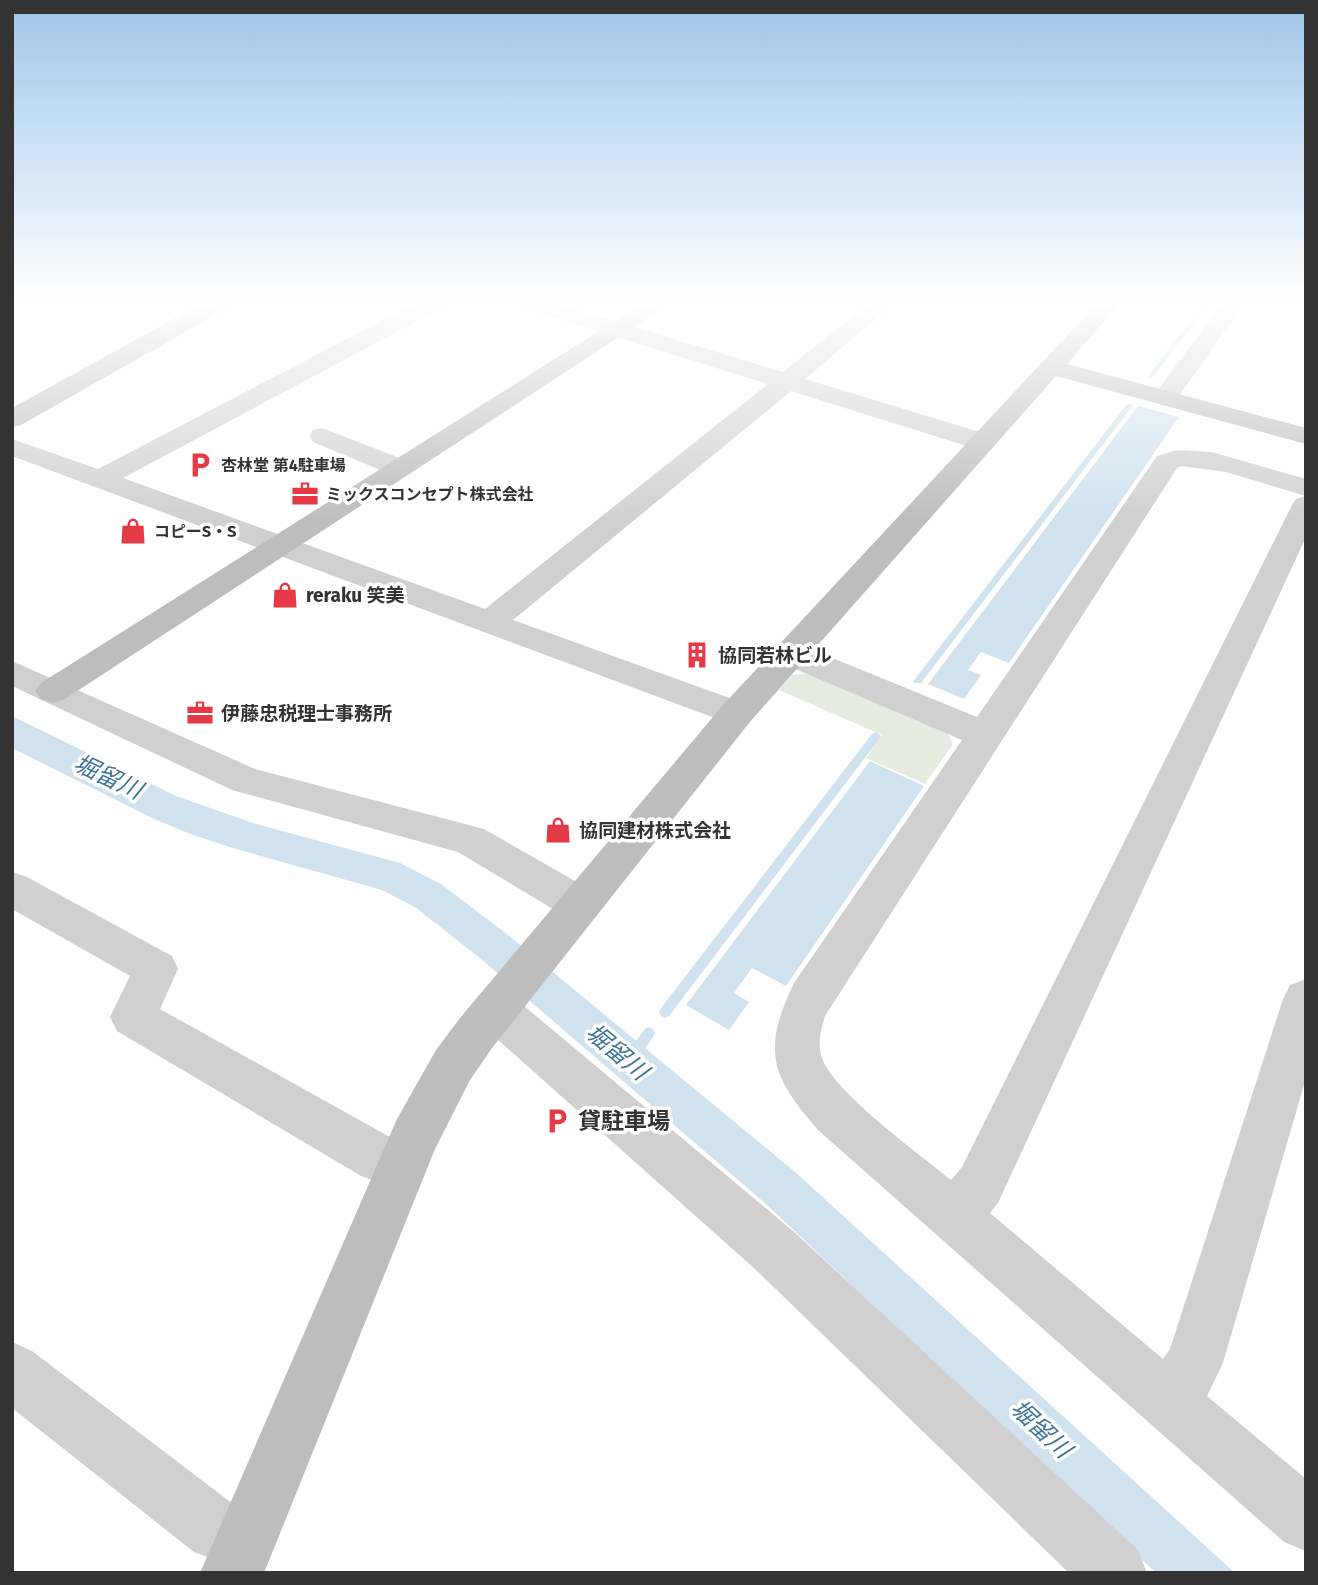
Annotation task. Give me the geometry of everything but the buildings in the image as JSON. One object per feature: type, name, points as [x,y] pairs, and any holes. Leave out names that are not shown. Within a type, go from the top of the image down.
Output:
[{"type":"street","points":[[12,399],[56,375]]},
{"type":"street","points":[[12,419],[91,375]]},
{"type":"street","points":[[100,479],[298,375]]},
{"type":"street","points":[[53,691],[547,375]]},
{"type":"street","points":[[766,375],[983,442]]},
{"type":"street","points":[[490,622],[794,375]]},
{"type":"street","points":[[12,1371],[216,1530],[239,1556],[403,1165],[433,1099],[453,1065],[736,714],[1044,375]]},
{"type":"street","points":[[1080,375],[1306,436]]},
{"type":"street","points":[[1165,398],[1182,375]]},
{"type":"street","points":[[322,436],[400,468]]},
{"type":"street","points":[[12,447],[736,714]]},
{"type":"street","points":[[1306,488],[1192,455],[1172,457],[810,997],[797,1024],[797,1055],[810,1086],[835,1114],[1306,1520]]},
{"type":"street","points":[[954,1216],[980,1185],[1306,505]]},
{"type":"street","points":[[791,654],[985,735]]},
{"type":"street","points":[[12,672],[245,780],[470,840],[581,905]]},
{"type":"street","points":[[12,889],[156,968],[133,1017],[379,1159],[403,1165]]},
{"type":"street","points":[[1170,1403],[1194,1363],[1306,999]]},
{"type":"street","points":[[500,1004],[774,1250],[1115,1573]]},
{"type":"shaded area","points":[[810,673],[947,731],[953,744],[925,784],[866,758],[882,735],[779,690],[792,675]]},
{"type":"water","points":[[1138,406],[1179,417],[1009,663],[981,652],[968,670],[981,675],[964,699],[928,684]]},
{"type":"water","name":"堀留川","points":[[12,716],[176,796],[256,824],[400,863],[441,884],[508,935],[794,1171],[1235,1573],[1156,1573],[765,1203],[481,959],[415,907],[382,890],[236,849],[152,818],[12,748]]},
{"type":"water","points":[[870,761],[924,786],[786,986],[752,968],[734,993],[749,1002],[729,1030],[686,1005]]},
{"type":"waterway","points":[[918,681],[1129,405]]},
{"type":"waterway","points":[[665,1012],[876,736]]},
{"type":"waterway","name":"堀留川","points":[[632,1056],[649,1033]]},
{"type":"place","name":"杏林堂 第4駐車場","points":[[200,465]]},
{"type":"place","name":"ミックスコンセプト株式会社","points":[[305,494]]},
{"type":"place","name":"コピーS・S","points":[[133,531]]},
{"type":"place","name":"reraku 笑美","points":[[285,595]]},
{"type":"place","name":"協同若林ビル","points":[[697,655]]},
{"type":"place","name":"伊藤忠税理士事務所","points":[[200,713]]},
{"type":"place","name":"協同建材株式会社","points":[[558,830]]},
{"type":"place","name":"貸駐車場","points":[[557,1121]]}]
